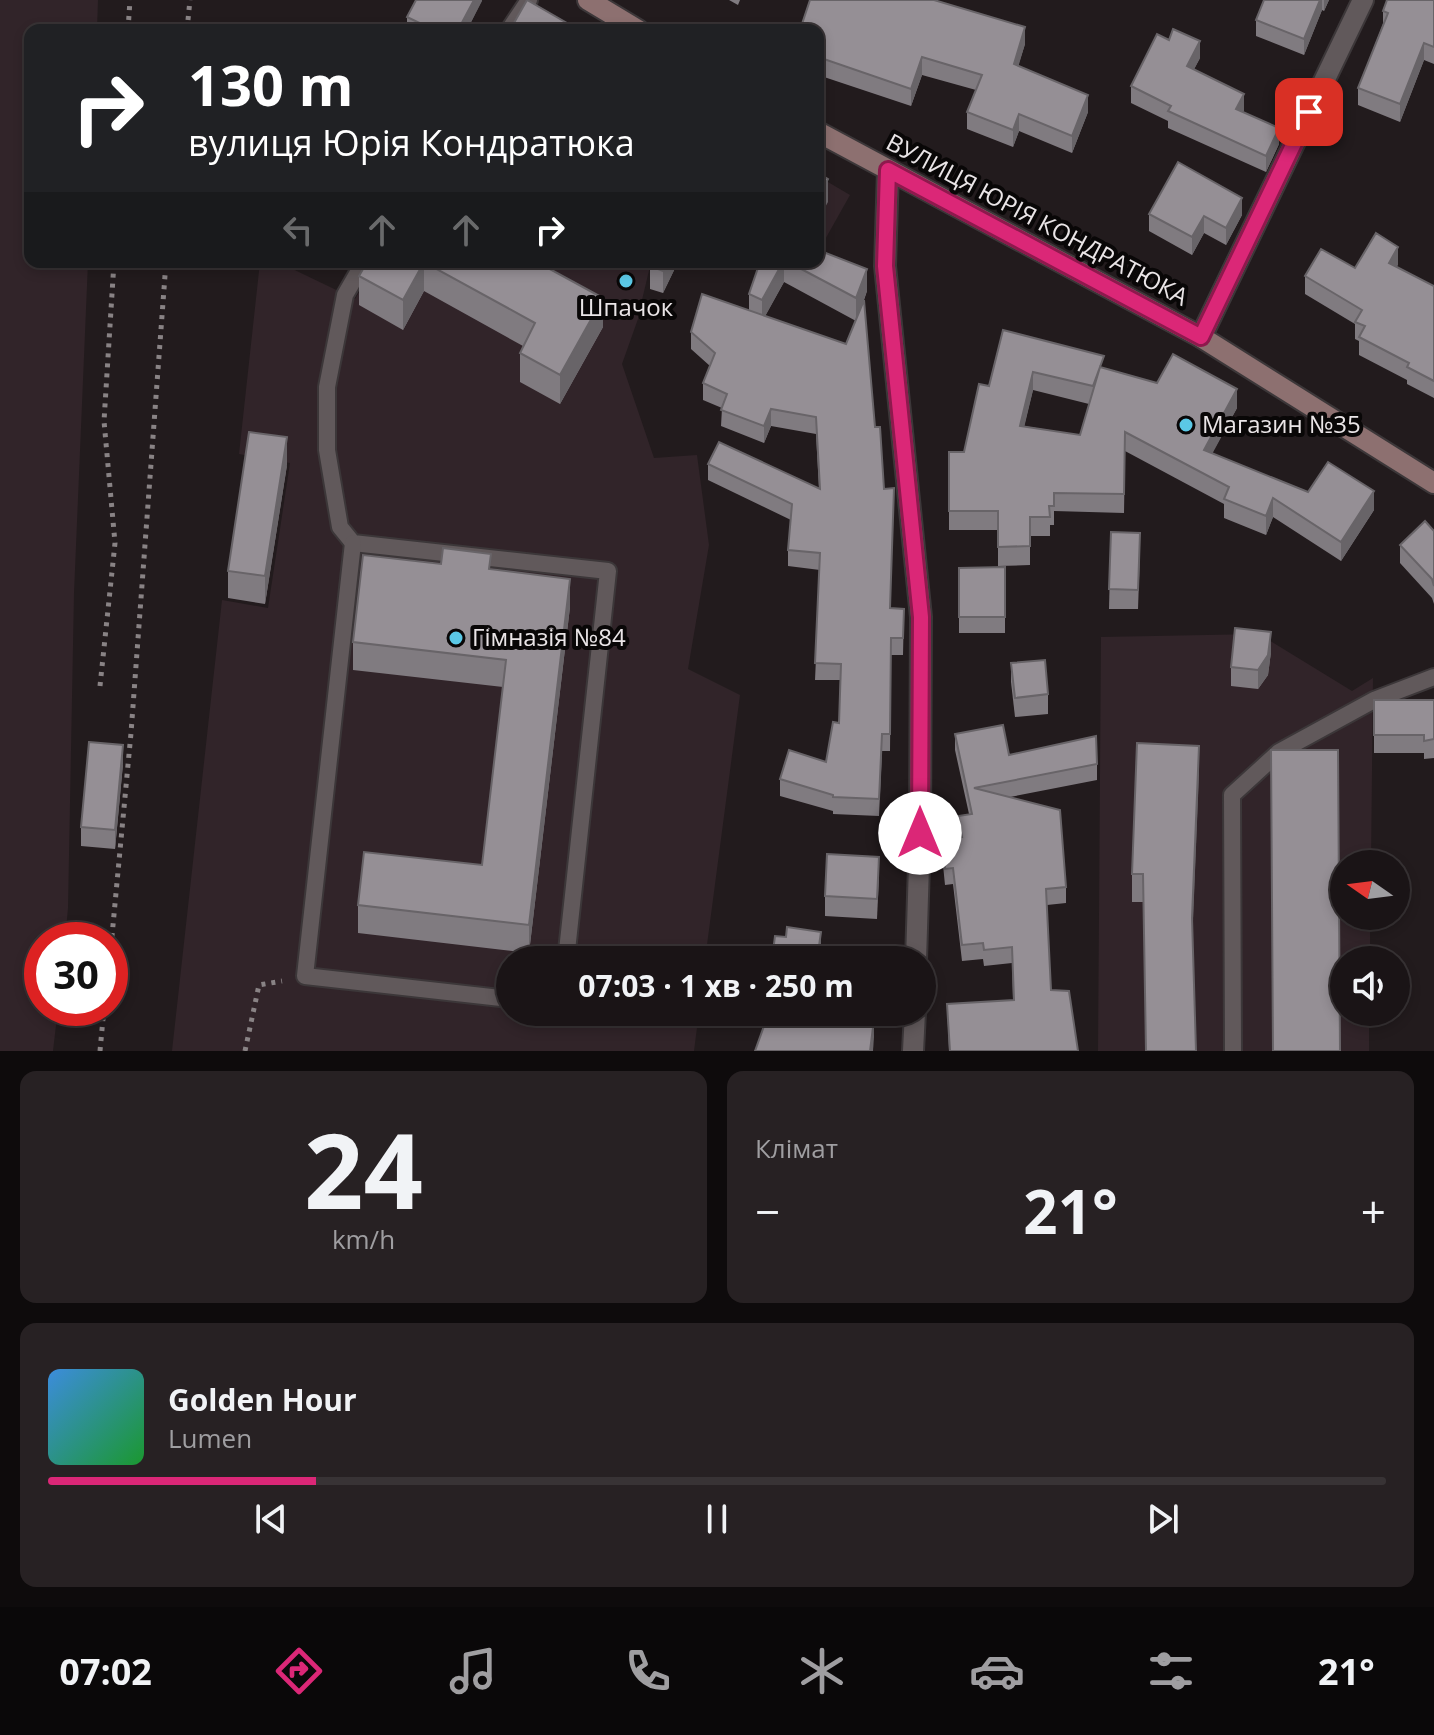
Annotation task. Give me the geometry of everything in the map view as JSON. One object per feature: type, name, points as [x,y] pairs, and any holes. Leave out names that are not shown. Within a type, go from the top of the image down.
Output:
[{"type":"street","points":[[588,0],[628,24]]},
{"type":"street","points":[[1201,337],[1363,0]]},
{"type":"street","name":"ВУЛИЦЯ ЮРІЯ КОНДРАТЮКА","points":[[824,135],[1201,337],[1434,483]]},
{"type":"street","points":[[888,170],[885,266],[921,617],[916,946]]},
{"type":"street","points":[[913,1051],[914,1026]]},
{"type":"lane","points":[[513,24],[529,0]]},
{"type":"lane","points":[[361,268],[345,295],[327,387],[327,450],[340,527],[353,543],[608,571],[568,946]]},
{"type":"lane","points":[[353,543],[305,976],[496,997]]},
{"type":"lane","points":[[1233,1051],[1232,795],[1279,752],[1374,700],[1434,677]]},
{"type":"path","points":[[128,24],[130,0]]},
{"type":"path","points":[[188,24],[190,0]]},
{"type":"path","points":[[100,686],[115,543],[104,421],[114,268]]},
{"type":"path","points":[[113,922],[131,733],[166,268]]},
{"type":"path","points":[[245,1051],[259,985],[305,976]]},
{"type":"path","points":[[100,1051],[102,1026]]},
{"type":"shaded area","points":[[0,0],[98,0],[97,24],[24,24],[24,268],[88,268],[74,593],[67,922],[24,922],[24,1026],[56,1026],[53,1051],[0,1051]]},
{"type":"shaded area","points":[[824,173],[828,182],[850,195],[824,241]]},
{"type":"shaded area","name":"Гімназія №84","points":[[259,268],[290,268],[355,299],[373,268],[650,268],[644,302],[622,364],[654,458],[697,455],[709,545],[688,669],[740,695],[707,946],[496,946],[496,1026],[697,1026],[694,1051],[172,1051],[222,600],[268,608],[290,463],[239,454]]},
{"type":"shaded area","points":[[1259,634],[1352,691],[1373,678],[1371,850],[1330,850],[1330,930],[1370,930],[1370,946],[1330,946],[1330,1026],[1369,1026],[1369,1051],[1098,1051],[1101,637]]},
{"type":"building","points":[[416,0],[474,0],[461,24],[422,24],[407,17]]},
{"type":"building","points":[[527,0],[569,24],[513,24]]},
{"type":"building","points":[[810,0],[934,0],[1025,27],[1014,64],[1088,95],[1072,136],[1019,114],[1013,130],[967,112],[982,75],[922,57],[911,89],[824,59],[824,24],[802,24]]},
{"type":"building","points":[[1264,0],[1320,0],[1304,39],[1256,20]]},
{"type":"building","points":[[1387,0],[1434,0],[1434,47],[1424,43],[1400,104],[1358,88],[1388,13],[1383,11]]},
{"type":"building","points":[[1173,29],[1200,41],[1187,66],[1244,94],[1236,109],[1279,128],[1266,156],[1168,111],[1171,106],[1131,86],[1157,34],[1169,40]]},
{"type":"building","points":[[1178,162],[1242,198],[1226,228],[1204,216],[1192,237],[1149,214]]},
{"type":"building","points":[[1376,233],[1398,247],[1389,263],[1434,286],[1434,381],[1407,367],[1409,363],[1359,337],[1365,326],[1355,322],[1362,310],[1305,276],[1321,249],[1355,268]]},
{"type":"building","points":[[824,252],[867,269],[856,298],[799,268],[824,268]]},
{"type":"building","points":[[364,268],[421,268],[403,300],[359,276]]},
{"type":"building","points":[[435,268],[548,268],[603,298],[560,375],[520,353],[535,323]]},
{"type":"building","points":[[758,268],[780,268],[762,300],[749,294]]},
{"type":"building","points":[[702,294],[846,344],[864,300],[875,427],[880,427],[884,489],[894,488],[890,608],[904,609],[903,638],[891,638],[890,734],[882,734],[879,799],[833,797],[780,779],[789,750],[826,762],[833,722],[839,723],[841,664],[815,663],[820,553],[788,550],[792,504],[708,464],[719,442],[820,489],[816,417],[771,409],[764,426],[721,410],[727,394],[703,383],[715,353],[691,332]]},
{"type":"building","points":[[1003,330],[1104,356],[1093,386],[1033,372],[1020,426],[1080,435],[1100,367],[1157,383],[1173,354],[1237,389],[1204,450],[1308,492],[1328,462],[1374,491],[1341,542],[1273,498],[1266,516],[1224,499],[1229,487],[1125,432],[1124,494],[1054,493],[1054,506],[1049,506],[1050,517],[1030,517],[1030,546],[998,547],[998,511],[949,511],[949,452],[964,452],[979,384],[989,386]]},
{"type":"building","points":[[249,432],[287,437],[265,576],[228,571]]},
{"type":"building","points":[[1425,521],[1434,531],[1434,586],[1432,579],[1400,545]]},
{"type":"building","points":[[1111,532],[1140,533],[1138,590],[1109,589]]},
{"type":"building","points":[[443,548],[491,554],[489,569],[570,579],[529,925],[358,905],[364,852],[482,865],[506,660],[353,642],[363,555],[441,564]]},
{"type":"building","points":[[1005,567],[1005,617],[959,617],[959,568]]},
{"type":"building","points":[[1235,628],[1271,632],[1268,655],[1258,670],[1231,667]]},
{"type":"building","points":[[1045,660],[1048,694],[1015,698],[1011,663]]},
{"type":"building","points":[[1374,700],[1434,700],[1434,739],[1424,741],[1424,735],[1374,735]]},
{"type":"building","points":[[1003,725],[1009,755],[1096,736],[1097,764],[974,788],[1060,810],[1066,887],[1046,889],[1051,990],[1069,991],[1078,1051],[950,1051],[947,1004],[1014,1000],[1012,947],[984,950],[983,943],[962,945],[953,868],[945,869],[942,839],[962,837],[958,816],[972,814],[955,734]]},
{"type":"building","points":[[89,742],[123,745],[115,830],[81,827]]},
{"type":"building","points":[[1137,743],[1199,746],[1192,918],[1196,1051],[1146,1051],[1143,874],[1132,874]]},
{"type":"building","points":[[1271,750],[1338,750],[1339,850],[1330,850],[1330,930],[1339,930],[1339,946],[1330,946],[1330,1026],[1340,1026],[1340,1051],[1273,1051]]},
{"type":"building","points":[[827,854],[879,857],[877,899],[825,896]]},
{"type":"building","points":[[787,927],[821,932],[819,946],[774,946],[775,936],[786,937]]},
{"type":"building","points":[[764,1026],[873,1026],[870,1051],[755,1051]]},
{"type":"place","name":"Шпачок","points":[[626,281]]},
{"type":"place","name":"Магазин №35","points":[[1186,425]]},
{"type":"place","name":"Гімназія №84","points":[[456,638]]},
{"type":"route","points":[[920,833],[921,617],[885,266],[888,170],[1201,337],[1309,112]]}]
